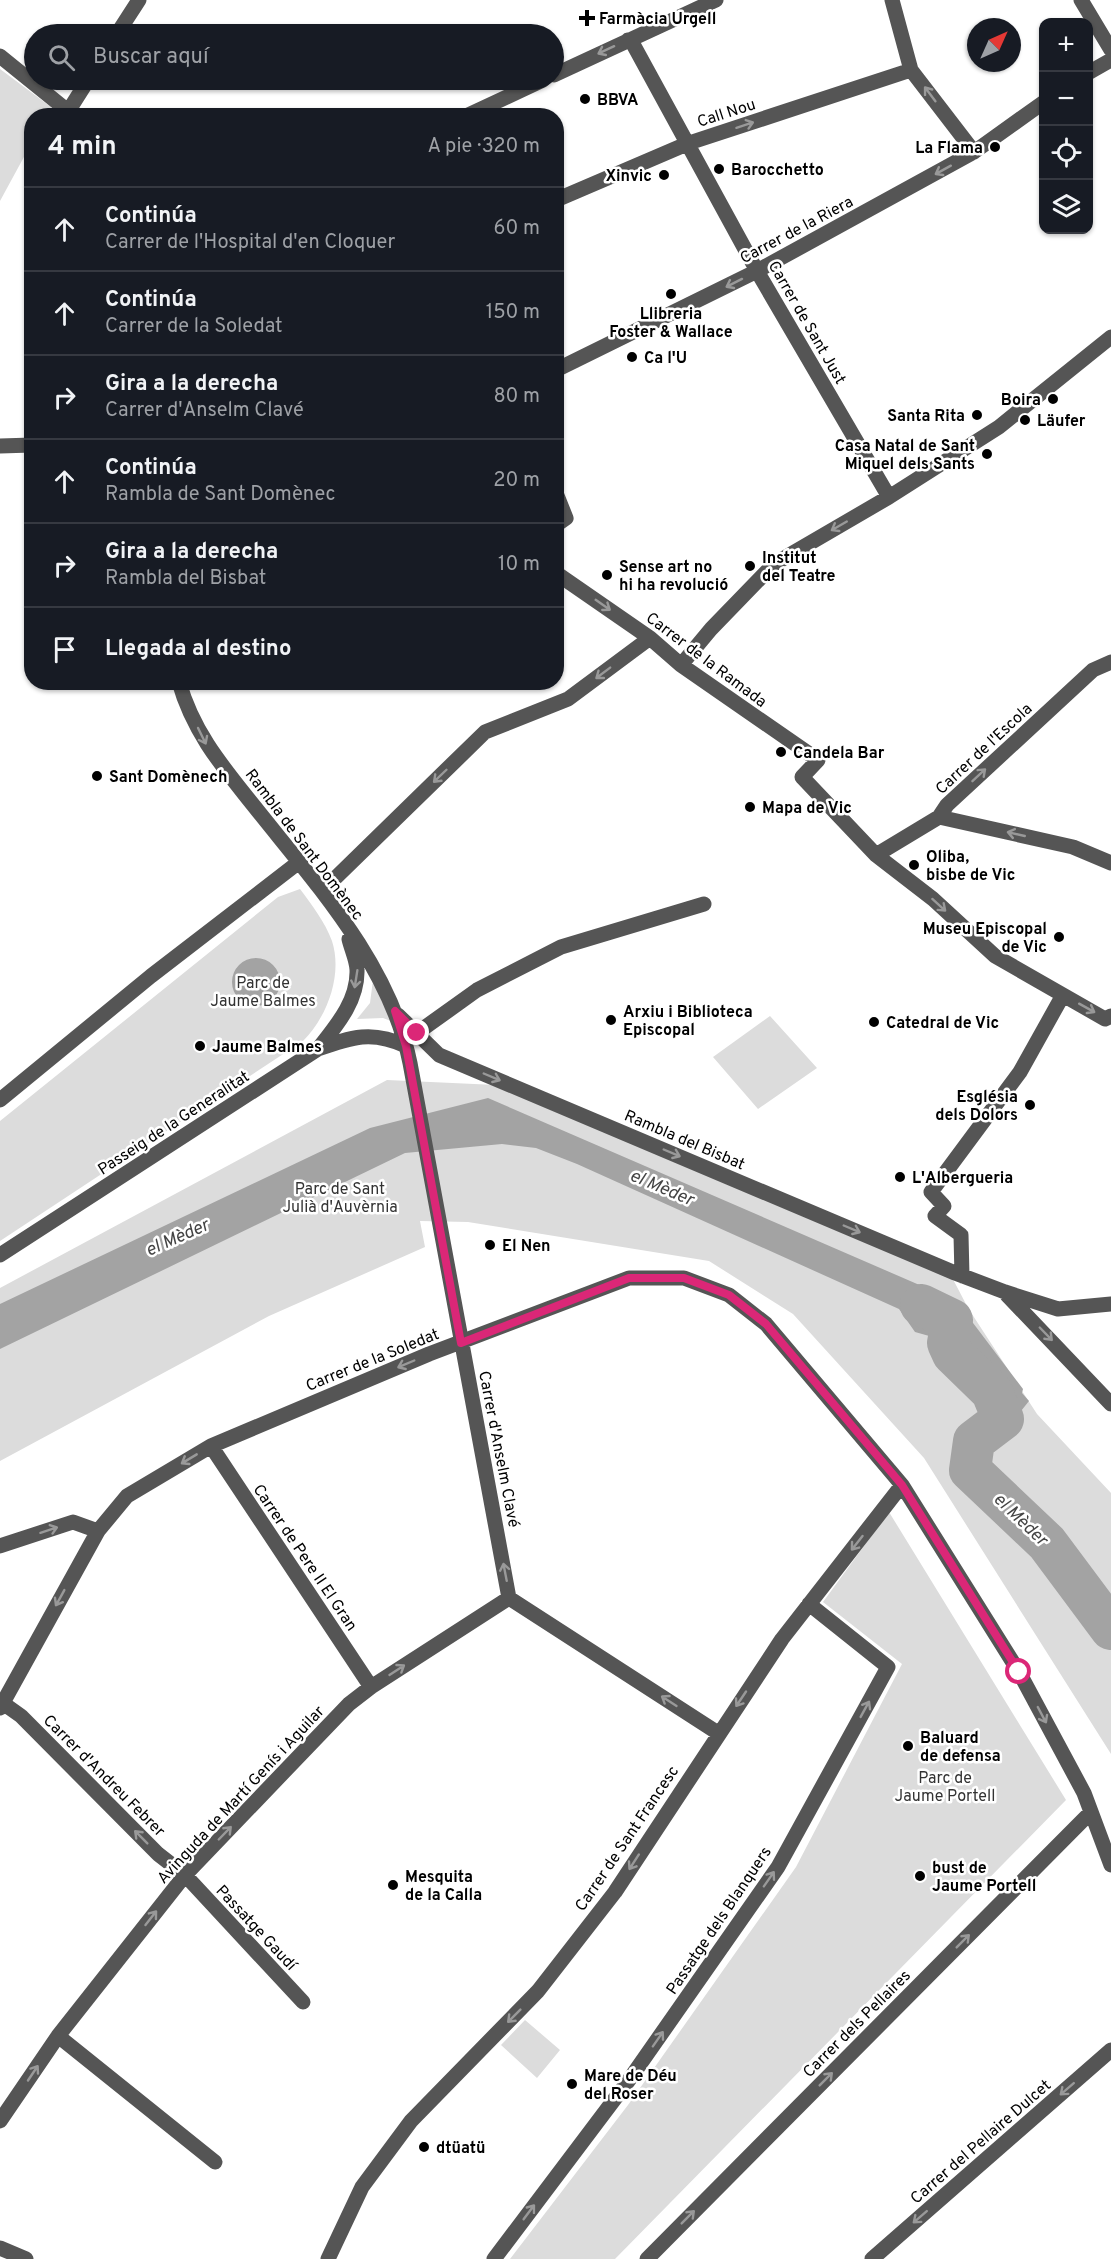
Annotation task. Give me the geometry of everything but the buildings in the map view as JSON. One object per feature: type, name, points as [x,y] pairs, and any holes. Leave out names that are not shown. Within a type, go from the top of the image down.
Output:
[{"type":"street","points":[[123,24],[139,0]]},
{"type":"street","points":[[564,70],[716,0]]},
{"type":"street","points":[[892,0],[911,70],[974,152]]},
{"type":"street","points":[[1081,0],[1111,50]]},
{"type":"street","name":"Carrer de Sant Just","points":[[628,40],[633,44],[758,271],[889,496]]},
{"type":"street","points":[[0,56],[24,75]]},
{"type":"street","points":[[1091,72],[1111,60]]},
{"type":"street","name":"Call Nou","points":[[564,197],[689,143],[911,70]]},
{"type":"street","points":[[43,90],[66,108]]},
{"type":"street","points":[[74,108],[83,90]]},
{"type":"street","points":[[483,108],[522,90]]},
{"type":"street","name":"Carrer de la Riera","points":[[564,366],[758,271],[974,152],[1039,106]]},
{"type":"street","points":[[681,665],[711,629],[774,564],[999,427],[1111,338]]},
{"type":"street","points":[[0,446],[24,446]]},
{"type":"street","name":"Carrer de la Ramada","points":[[564,579],[650,638],[681,665],[818,760],[802,777],[876,855]]},
{"type":"street","points":[[322,891],[485,732],[568,699],[650,638]]},
{"type":"street","name":"Carrer de l'Escola","points":[[876,855],[939,817],[947,805],[1093,669],[1111,662]]},
{"type":"street","name":"Rambla de Sant Domènec","points":[[181,690],[208,748],[322,891],[380,980],[395,1011],[410,1064]]},
{"type":"street","points":[[939,817],[1073,847],[1111,863]]},
{"type":"street","points":[[876,855],[933,899],[995,956],[1105,1019],[1111,1016]]},
{"type":"street","points":[[0,1100],[151,976],[299,862]]},
{"type":"street","points":[[417,1033],[477,990],[561,947],[704,904]]},
{"type":"street","points":[[318,1049],[352,1000],[357,970],[344,923]]},
{"type":"street","points":[[968,1278],[961,1235],[935,1216],[944,1206],[931,1192],[1020,1072],[1062,995]]},
{"type":"street","name":"Rambla del Bisbat","points":[[395,1011],[438,1054],[968,1278],[1058,1309],[1111,1304]]},
{"type":"street","name":"Passeig de la Generalitat","points":[[0,1255],[318,1049],[343,1040],[365,1037],[386,1037],[406,1046]]},
{"type":"street","name":"Carrer d'Anselm Clavé","points":[[410,1064],[509,1598]]},
{"type":"street","name":"Carrer de la Soledat","points":[[1,1705],[98,1531],[127,1496],[210,1446],[429,1354],[629,1278],[684,1278],[729,1295],[766,1324],[902,1485],[1019,1672],[1084,1793],[1111,1866]]},
{"type":"street","points":[[1005,1292],[1111,1404]]},
{"type":"street","name":"Carrer de Pere II El Gran","points":[[210,1446],[371,1687]]},
{"type":"street","name":"Carrer de Sant Francesc","points":[[328,2259],[362,2187],[411,2121],[538,1991],[615,1892],[782,1639],[902,1485]]},
{"type":"street","points":[[0,1546],[73,1522],[98,1531]]},
{"type":"street","points":[[509,1598],[718,1733]]},
{"type":"street","name":"Avinguda de Martí Genís i Aguilar","points":[[0,2121],[58,2036],[185,1875],[349,1704],[371,1687],[509,1598]]},
{"type":"street","name":"Passatge dels Blanquers","points":[[494,2259],[629,2080],[778,1867],[888,1667],[809,1604]]},
{"type":"street","name":"Carrer d'Andreu Febrer","points":[[1,1705],[21,1716],[158,1854],[185,1875]]},
{"type":"street","name":"Carrer dels Pellaires","points":[[647,2259],[1091,1812]]},
{"type":"street","name":"Passatge Gaudí","points":[[185,1875],[303,2002]]},
{"type":"street","points":[[58,2036],[215,2162]]},
{"type":"street","name":"Carrer del Pellaire Dulcet","points":[[872,2259],[1111,2050]]},
{"type":"street","points":[[0,2248],[26,2259]]},
{"type":"green space","points":[[0,69],[24,87],[24,90],[28,90],[51,107],[24,108],[24,157],[0,201]]},
{"type":"green space","name":"Parc de Jaume Balmes","points":[[300,889],[326,927],[335,954],[331,995],[312,1031],[303,1041],[0,1241],[0,1121],[278,897]]},
{"type":"green space","points":[[373,980],[391,1021],[383,1018],[357,1019],[370,1003]]},
{"type":"green space","points":[[770,1016],[817,1068],[758,1109],[713,1057]]},
{"type":"green space","name":"Parc de Sant Julià d'Auvèrnia","points":[[387,1080],[496,1085],[944,1262],[968,1308],[1037,1414],[1111,1493],[1111,1754],[924,1458],[793,1314],[709,1261],[468,1222],[420,1221],[425,1247],[269,1316],[0,1461],[0,1288]]},
{"type":"green space","name":"Parc de Jaume Portell","points":[[889,1512],[1066,1800],[615,2259],[510,2259],[628,2105],[796,1867],[902,1664],[823,1602]]},
{"type":"green space","points":[[525,2020],[560,2050],[537,2078],[501,2045]]},
{"type":"water","points":[[256,958],[273,965],[280,982],[273,999],[256,1006],[239,999],[232,982],[239,965]]},
{"type":"water","points":[[488,1098],[961,1303],[967,1315],[1023,1389],[1022,1393],[1029,1401],[1021,1411],[982,1357],[972,1348],[915,1332],[899,1309],[577,1164],[536,1148],[502,1144],[405,1153],[0,1349],[0,1304],[370,1128]]},
{"type":"waterway","name":"el Mèder","points":[[921,1305],[952,1320],[948,1343],[953,1354],[992,1392],[1003,1419],[974,1441],[970,1470],[1047,1543],[1111,1629]]},
{"type":"place","name":"Farmàcia Urgell","points":[[587,18]]},
{"type":"place","name":"BBVA","points":[[585,99]]},
{"type":"place","name":"La Flama","points":[[995,147]]},
{"type":"place","name":"Barocchetto","points":[[719,169]]},
{"type":"place","name":"Xinvic","points":[[664,175]]},
{"type":"place","name":"Llibreria Foster & Wallace","points":[[671,294]]},
{"type":"place","name":"Ca l'U","points":[[632,357]]},
{"type":"place","name":"Boira","points":[[1053,399]]},
{"type":"place","name":"Santa Rita","points":[[977,415]]},
{"type":"place","name":"Läufer","points":[[1025,420]]},
{"type":"place","name":"Casa Natal de Sant Miquel dels Sants","points":[[987,454]]},
{"type":"place","name":"Institut del Teatre","points":[[750,566]]},
{"type":"place","name":"Sense art no hi ha revolució","points":[[607,575]]},
{"type":"place","name":"Candela Bar","points":[[781,752]]},
{"type":"place","name":"Sant Domènech","points":[[97,776]]},
{"type":"place","name":"Mapa de Vic","points":[[750,807]]},
{"type":"place","name":"Oliba, bisbe de Vic","points":[[914,865]]},
{"type":"place","name":"Museu Episcopal de Vic","points":[[1059,937]]},
{"type":"place","name":"Arxiu i Biblioteca Episcopal","points":[[611,1020]]},
{"type":"place","name":"Catedral de Vic","points":[[874,1022]]},
{"type":"place","name":"Jaume Balmes","points":[[200,1046]]},
{"type":"place","name":"Església dels Dolors","points":[[1030,1105]]},
{"type":"place","name":"L'Albergueria","points":[[900,1177]]},
{"type":"place","name":"El Nen","points":[[490,1245]]},
{"type":"place","name":"Baluard de defensa","points":[[908,1746]]},
{"type":"place","name":"bust de Jaume Portell","points":[[920,1876]]},
{"type":"place","name":"Mesquita de la Calla","points":[[393,1885]]},
{"type":"place","name":"Mare de Déu del Roser","points":[[572,2084]]},
{"type":"place","name":"dtüatü","points":[[424,2147]]},
{"type":"route","points":[[417,1033],[395,1011],[406,1046],[461,1343],[629,1278],[684,1278],[729,1295],[766,1324],[902,1485],[1019,1672]]}]
